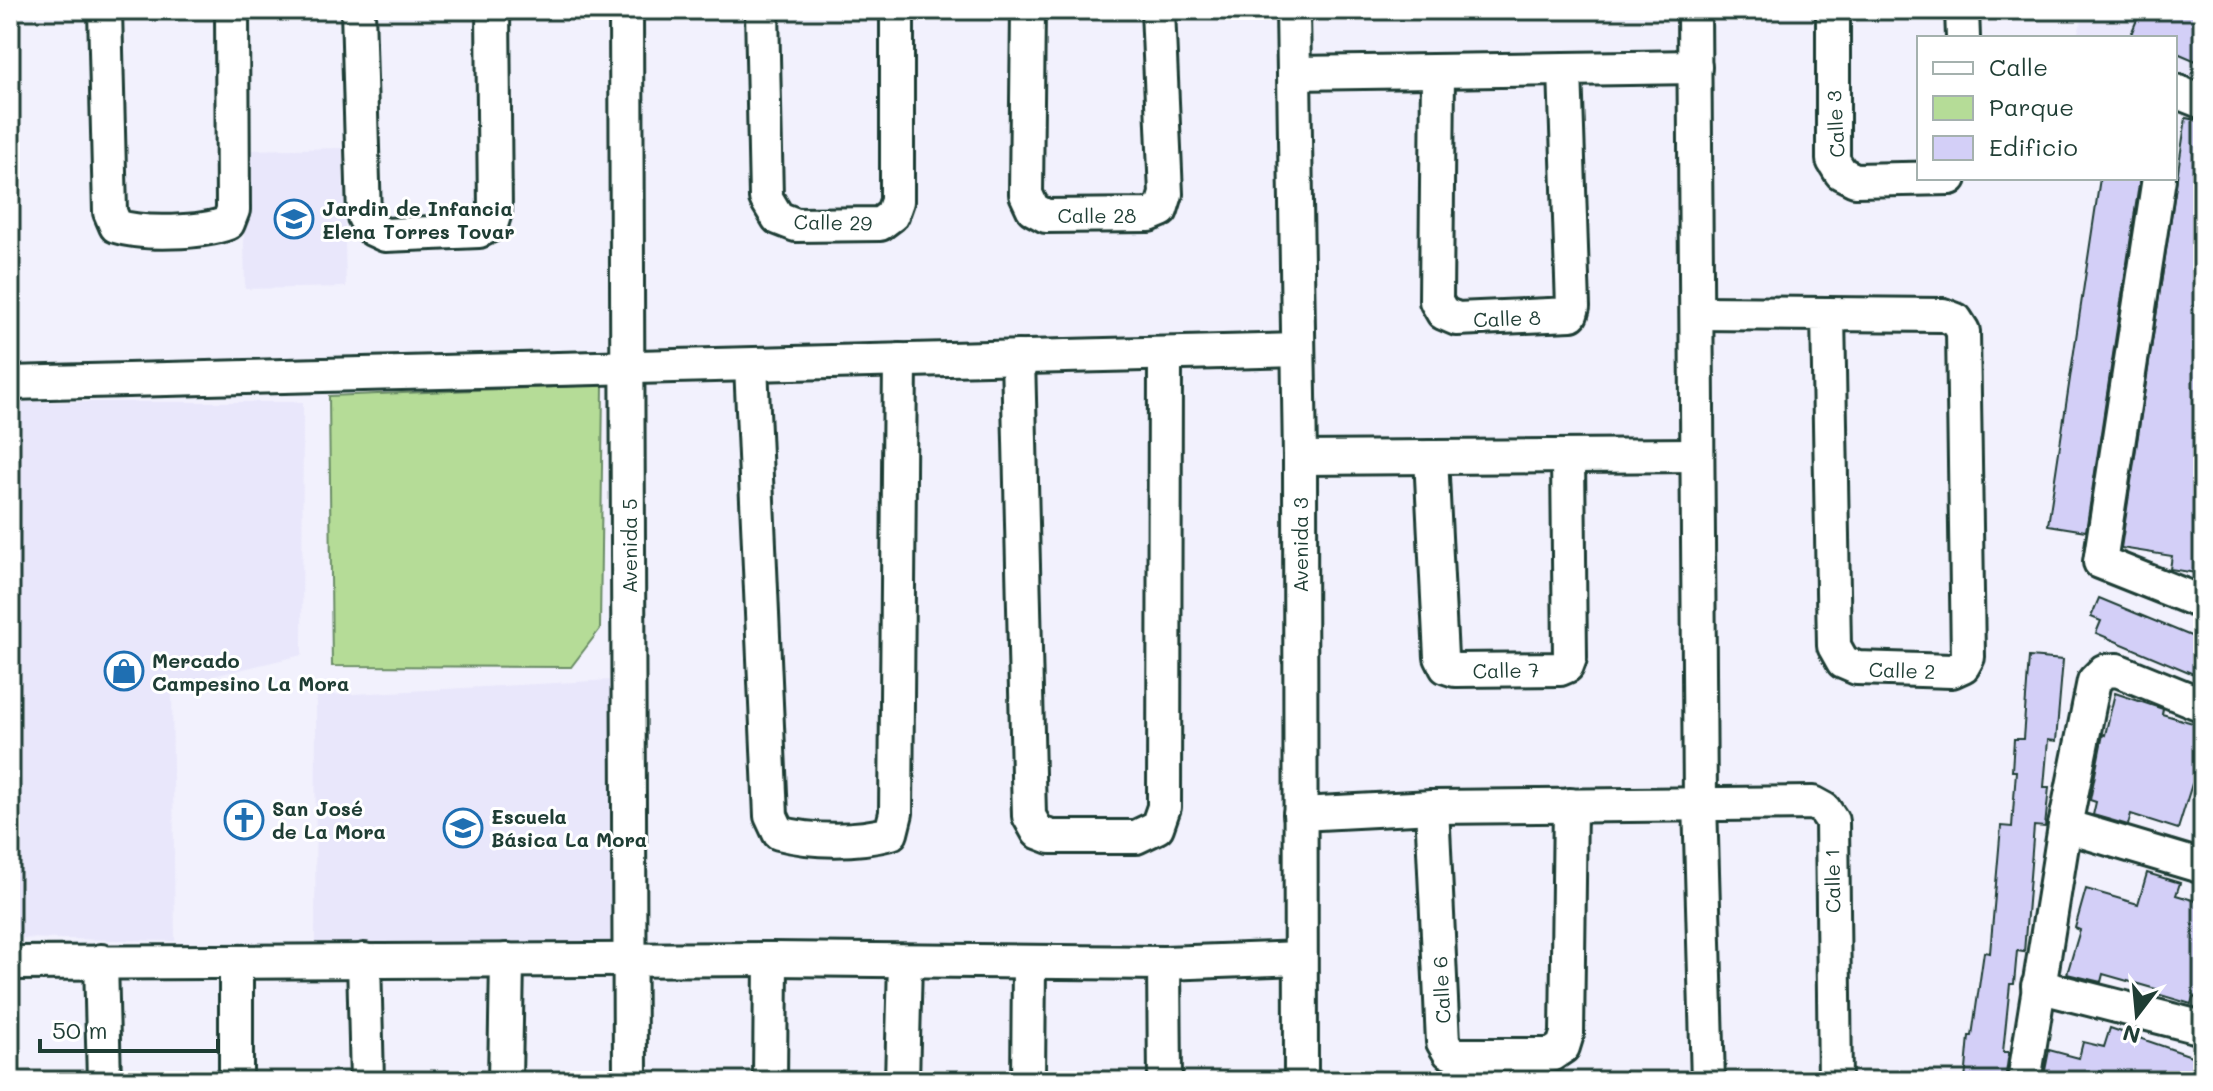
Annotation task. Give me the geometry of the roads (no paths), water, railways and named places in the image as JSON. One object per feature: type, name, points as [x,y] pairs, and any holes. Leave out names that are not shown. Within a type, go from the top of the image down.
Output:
[{"type":"street","points":[[105,10],[110,212],[116,226],[132,231],[214,228],[228,223],[233,210],[232,10]]},
{"type":"street","points":[[358,10],[364,217],[372,229],[385,235],[479,231],[491,225],[495,212],[493,10]]},
{"type":"street","name":"Avenida 5","points":[[626,10],[630,1081]]},
{"type":"street","name":"Calle 29","points":[[762,10],[766,198],[778,218],[796,225],[880,224],[892,215],[897,201],[897,10]]},
{"type":"street","name":"Calle 28","points":[[1028,10],[1026,194],[1033,209],[1046,216],[1075,216],[1149,215],[1161,210],[1166,194],[1158,10]]},
{"type":"street","name":"Avenida 3","points":[[1293,10],[1300,458],[1301,1081]]},
{"type":"street","points":[[1694,10],[1700,802],[1708,1081]]},
{"type":"street","name":"Calle 3","points":[[1833,10],[1833,160],[1841,173],[1855,180],[1917,179]]},
{"type":"street","points":[[1962,10],[1963,36]]},
{"type":"street","points":[[1295,73],[1695,67]]},
{"type":"street","name":"Calle 8","points":[[1438,71],[1436,301],[1443,313],[1457,319],[1571,314],[1565,70]]},
{"type":"street","points":[[2177,92],[2203,102]]},
{"type":"street","points":[[2159,180],[2100,562],[2203,603]]},
{"type":"street","points":[[1697,313],[1828,314]]},
{"type":"street","name":"Calle 2","points":[[1828,314],[1943,315],[1956,320],[1963,331],[1968,657],[1963,666],[1952,671],[1857,668],[1843,662],[1834,646],[1828,314]]},
{"type":"street","points":[[10,383],[1298,350]]},
{"type":"street","points":[[1018,357],[1029,816],[1038,832],[1051,837],[1136,837],[1157,827],[1164,807],[1165,354]]},
{"type":"street","points":[[751,365],[771,816],[779,833],[796,837],[872,838],[891,833],[896,813],[900,360]]},
{"type":"street","points":[[1300,458],[1697,455]]},
{"type":"street","name":"Calle 7","points":[[1431,457],[1441,657],[1446,667],[1455,670],[1560,669],[1567,666],[1570,658],[1568,456]]},
{"type":"street","points":[[2024,1081],[2065,826],[2094,681],[2104,671],[2117,670],[2203,705]]},
{"type":"street","name":"Calle 1","points":[[1300,814],[1432,807],[1813,803],[1824,809],[1832,821],[1835,1081]]},
{"type":"street","name":"Calle 6","points":[[1432,807],[1443,1042],[1449,1052],[1458,1055],[1551,1055],[1563,1047],[1567,1034],[1570,805]]},
{"type":"street","points":[[2065,826],[2203,867]]},
{"type":"street","points":[[10,963],[771,959],[1164,963],[1300,958]]},
{"type":"street","points":[[770,1081],[771,959]]},
{"type":"street","points":[[364,960],[367,1081]]},
{"type":"street","points":[[505,1081],[507,960]]},
{"type":"street","points":[[101,961],[104,1081]]},
{"type":"street","points":[[236,962],[236,1081]]},
{"type":"street","points":[[902,1081],[905,962]]},
{"type":"street","points":[[1028,1081],[1029,963]]},
{"type":"street","points":[[1164,963],[1165,1081]]},
{"type":"street","points":[[2038,986],[2203,1028]]},
{"type":"place","name":"Jardin de Infancia Elena Torres Tovar","points":[[294,219]]},
{"type":"place","name":"Mercado Campesino La Mora","points":[[124,671]]},
{"type":"place","name":"San José de La Mora","points":[[244,820]]},
{"type":"place","name":"Escuela Básica La Mora","points":[[463,828]]}]
